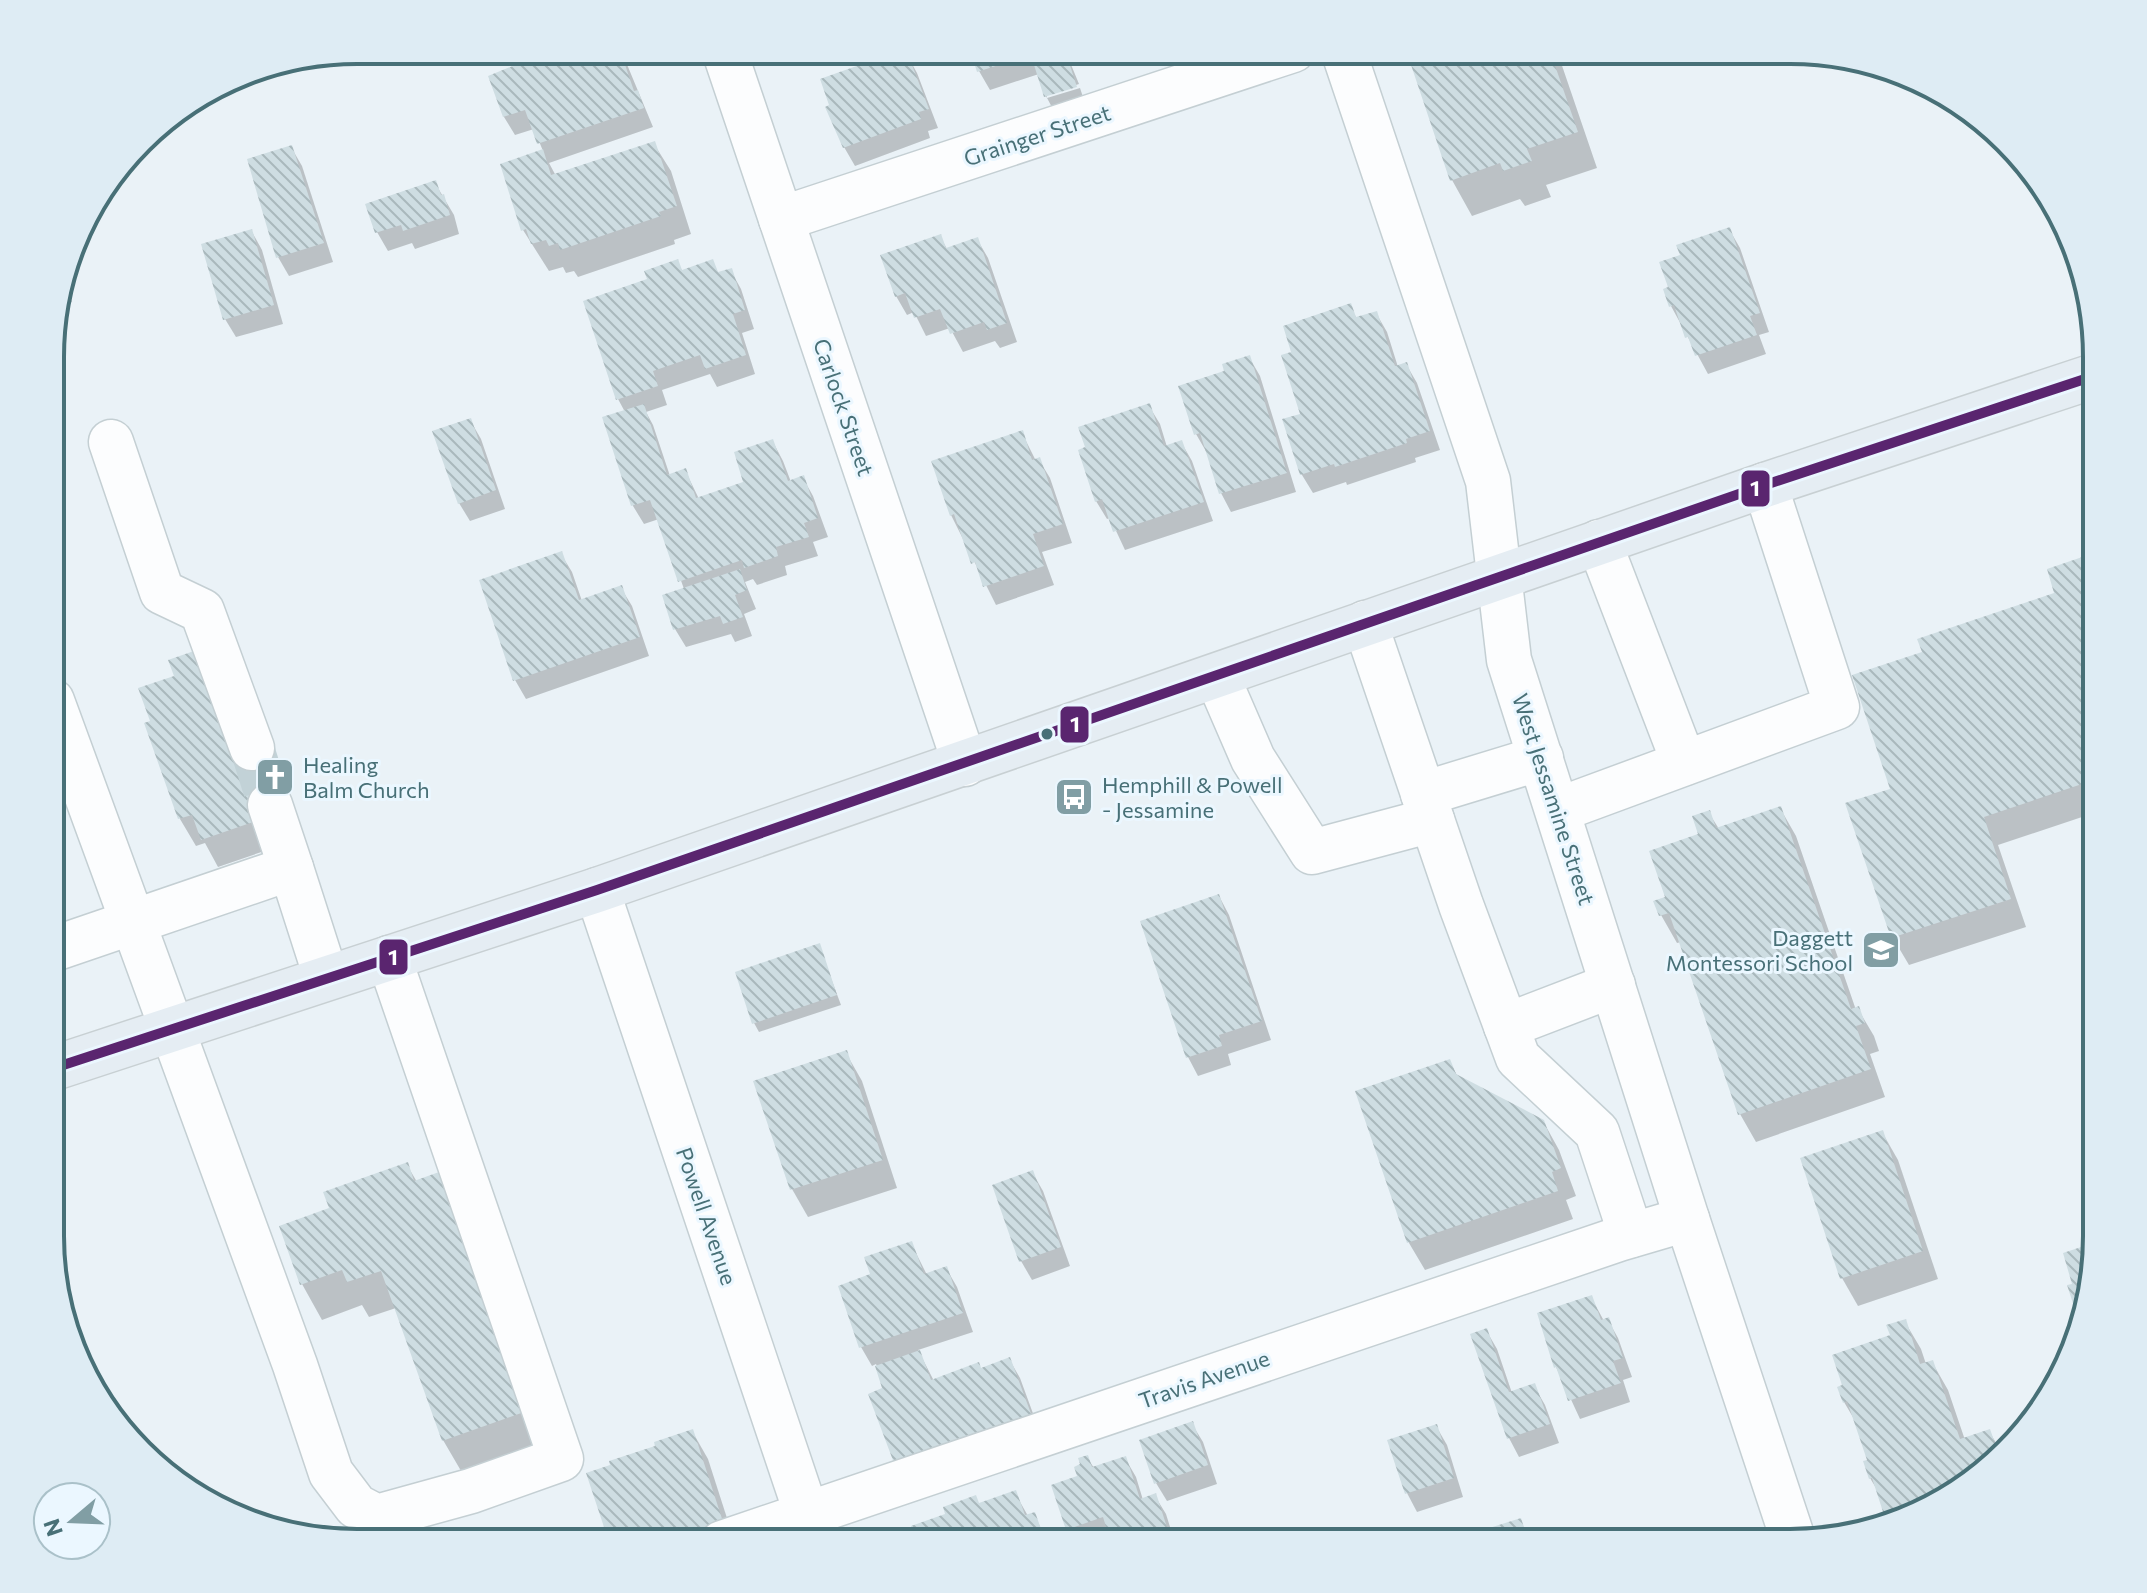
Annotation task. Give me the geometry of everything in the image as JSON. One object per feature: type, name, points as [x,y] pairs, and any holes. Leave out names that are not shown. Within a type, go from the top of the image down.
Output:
[{"type":"main road","points":[[64,1065],[597,890],[1599,542],[2083,380]]},
{"type":"street","name":"Carlock Street","points":[[729,64],[965,764]]},
{"type":"street","name":"Grainger Street","points":[[781,219],[1251,64]]},
{"type":"street","name":"West Jessamine Street","points":[[1348,64],[1488,481],[1509,660],[1687,1219],[1790,1529]]},
{"type":"street","points":[[111,442],[162,592],[202,611],[252,748]]},
{"type":"street","points":[[1558,810],[1837,707],[1765,485]]},
{"type":"street","points":[[1599,542],[1684,763]]},
{"type":"street","points":[[1365,623],[1518,1058],[1597,1132],[1631,1235]]},
{"type":"street","points":[[1217,676],[1253,759],[1312,852],[1428,807],[1541,758]]},
{"type":"street","points":[[64,734],[295,1365],[331,1473],[356,1506],[377,1517],[471,1491],[561,1459],[389,958]]},
{"type":"street","points":[[270,805],[326,977]]},
{"type":"street","points":[[64,946],[291,868]]},
{"type":"street","name":"Powell Avenue","points":[[597,890],[812,1528]]},
{"type":"street","points":[[1506,1026],[1613,985]]},
{"type":"street","name":"Travis Avenue","points":[[812,1528],[1631,1235],[1687,1219]]},
{"type":"building","points":[[518,64],[625,64],[644,108],[537,144],[525,110],[503,117],[488,76]]},
{"type":"building","points":[[862,64],[912,64],[929,109],[919,112],[921,119],[843,148],[825,107],[829,105],[820,79]]},
{"type":"building","points":[[974,64],[1002,64],[977,72]]},
{"type":"building","points":[[1034,64],[1070,64],[1077,87],[1044,97]]},
{"type":"building","points":[[1411,64],[1554,64],[1578,132],[1527,149],[1532,161],[1503,171],[1500,163],[1450,181]]},
{"type":"building","points":[[655,141],[677,206],[659,212],[661,216],[560,250],[558,243],[549,246],[546,240],[531,244],[526,229],[521,231],[500,164],[543,149],[551,175]]},
{"type":"building","points":[[292,145],[324,243],[276,258],[247,159]]},
{"type":"building","points":[[436,180],[450,215],[403,231],[401,225],[375,233],[365,204]]},
{"type":"building","points":[[1730,227],[1760,313],[1750,316],[1757,335],[1695,356],[1674,305],[1669,307],[1663,289],[1668,287],[1659,262],[1680,255],[1676,245]]},
{"type":"building","points":[[252,229],[274,305],[223,320],[201,244]]},
{"type":"building","points":[[941,234],[946,248],[978,237],[1007,323],[987,330],[984,322],[950,334],[940,309],[914,318],[905,293],[895,297],[880,255]]},
{"type":"building","points":[[678,259],[682,270],[713,259],[718,272],[732,268],[745,310],[733,314],[746,355],[705,369],[700,355],[653,371],[658,386],[616,400],[583,301],[647,279],[644,271]]},
{"type":"building","points":[[1351,303],[1356,317],[1377,311],[1395,366],[1407,362],[1430,431],[1406,439],[1407,443],[1300,475],[1282,419],[1300,414],[1281,355],[1291,352],[1283,326]]},
{"type":"building","points":[[1250,355],[1287,473],[1219,494],[1200,433],[1194,435],[1178,386],[1224,371],[1222,364]]},
{"type":"building","points":[[1150,403],[1164,446],[1182,440],[1204,502],[1113,532],[1102,499],[1095,502],[1078,450],[1085,447],[1078,427]]},
{"type":"building","points":[[644,404],[667,475],[686,468],[696,498],[743,482],[734,452],[773,439],[788,481],[804,475],[818,518],[804,523],[809,537],[776,547],[778,556],[744,568],[742,560],[678,582],[650,500],[631,506],[602,417]]},
{"type":"building","points":[[471,418],[496,490],[458,504],[432,431]]},
{"type":"building","points":[[1023,430],[1032,460],[1040,457],[1063,524],[1033,534],[1044,566],[983,587],[975,562],[971,564],[954,514],[950,516],[931,461]]},
{"type":"building","points":[[562,551],[579,600],[622,585],[640,637],[513,681],[479,580]]},
{"type":"building","points":[[2083,557],[2083,784],[1984,817],[2011,899],[1891,938],[1845,803],[1890,789],[1852,675],[1922,652],[1917,639],[2054,593],[2047,569]]},
{"type":"building","points":[[740,569],[747,590],[735,595],[743,617],[723,624],[720,616],[673,630],[662,595]]},
{"type":"building","points":[[194,651],[261,745],[280,802],[262,819],[201,840],[192,815],[178,819],[144,723],[150,721],[138,688],[174,676],[168,660]]},
{"type":"building","points":[[1781,806],[1851,1009],[1859,1006],[1865,1023],[1856,1026],[1871,1069],[1738,1115],[1669,913],[1659,916],[1653,901],[1665,897],[1649,851],[1698,834],[1692,816],[1710,810],[1716,828]]},
{"type":"building","points":[[1219,894],[1262,1021],[1219,1035],[1222,1046],[1186,1058],[1140,921]]},
{"type":"building","points":[[820,943],[837,995],[752,1024],[735,972]]},
{"type":"building","points":[[847,1050],[883,1160],[790,1190],[753,1081]]},
{"type":"building","points":[[1450,1059],[1456,1074],[1544,1120],[1561,1168],[1552,1172],[1558,1191],[1407,1243],[1355,1091]]},
{"type":"building","points":[[1883,1130],[1923,1251],[1840,1279],[1800,1158]]},
{"type":"building","points":[[408,1162],[414,1181],[453,1167],[538,1407],[442,1441],[381,1271],[347,1282],[342,1270],[300,1285],[279,1226],[329,1208],[323,1192]]},
{"type":"building","points":[[1033,1170],[1061,1247],[1019,1262],[992,1185]]},
{"type":"building","points":[[912,1241],[924,1274],[947,1266],[963,1313],[859,1348],[838,1286],[870,1274],[864,1257]]},
{"type":"building","points":[[2082,1247],[2074,1307],[2067,1285],[2072,1284],[2063,1253]]},
{"type":"building","points":[[1592,1295],[1601,1320],[1609,1317],[1623,1358],[1613,1361],[1621,1383],[1568,1401],[1537,1313]]},
{"type":"building","points":[[1906,1319],[1920,1364],[1933,1360],[1960,1439],[1990,1429],[1995,1445],[1953,1480],[1920,1499],[1883,1513],[1863,1461],[1867,1460],[1847,1401],[1843,1403],[1837,1387],[1842,1385],[1832,1355],[1890,1335],[1886,1325]]},
{"type":"building","points":[[1487,1328],[1509,1392],[1535,1383],[1550,1424],[1507,1439],[1470,1334]]},
{"type":"building","points":[[920,1350],[931,1380],[979,1362],[981,1368],[1010,1357],[1033,1419],[989,1435],[986,1430],[894,1463],[868,1394],[882,1388],[875,1366]]},
{"type":"building","points":[[1193,1421],[1208,1465],[1154,1484],[1139,1440]]},
{"type":"building","points":[[1437,1424],[1454,1478],[1405,1494],[1387,1440]]},
{"type":"building","points":[[693,1429],[725,1528],[605,1529],[586,1473],[610,1465],[609,1461],[655,1446],[654,1442]]},
{"type":"building","points":[[1088,1455],[1092,1467],[1126,1456],[1140,1499],[1156,1493],[1168,1529],[1107,1529],[1103,1517],[1066,1529],[1051,1485],[1077,1476],[1074,1467],[1080,1464],[1078,1458]]},
{"type":"building","points":[[1016,1490],[1025,1515],[1035,1512],[1041,1529],[912,1529],[911,1526],[945,1514],[943,1507],[976,1495],[979,1503]]},
{"type":"building","points":[[1521,1518],[1525,1529],[1486,1529]]},
{"type":"tunnel","points":[[252,748],[270,805]]},
{"type":"transit line","name":"1","points":[[64,1065],[597,890],[1765,485],[2083,380]]},
{"type":"place","name":"Healing Balm Church","points":[[275,777]]},
{"type":"place","name":"Hemphill & Powell - Jessamine","points":[[1074,797]]},
{"type":"place","name":"Daggett Montessori School","points":[[1881,950]]}]
